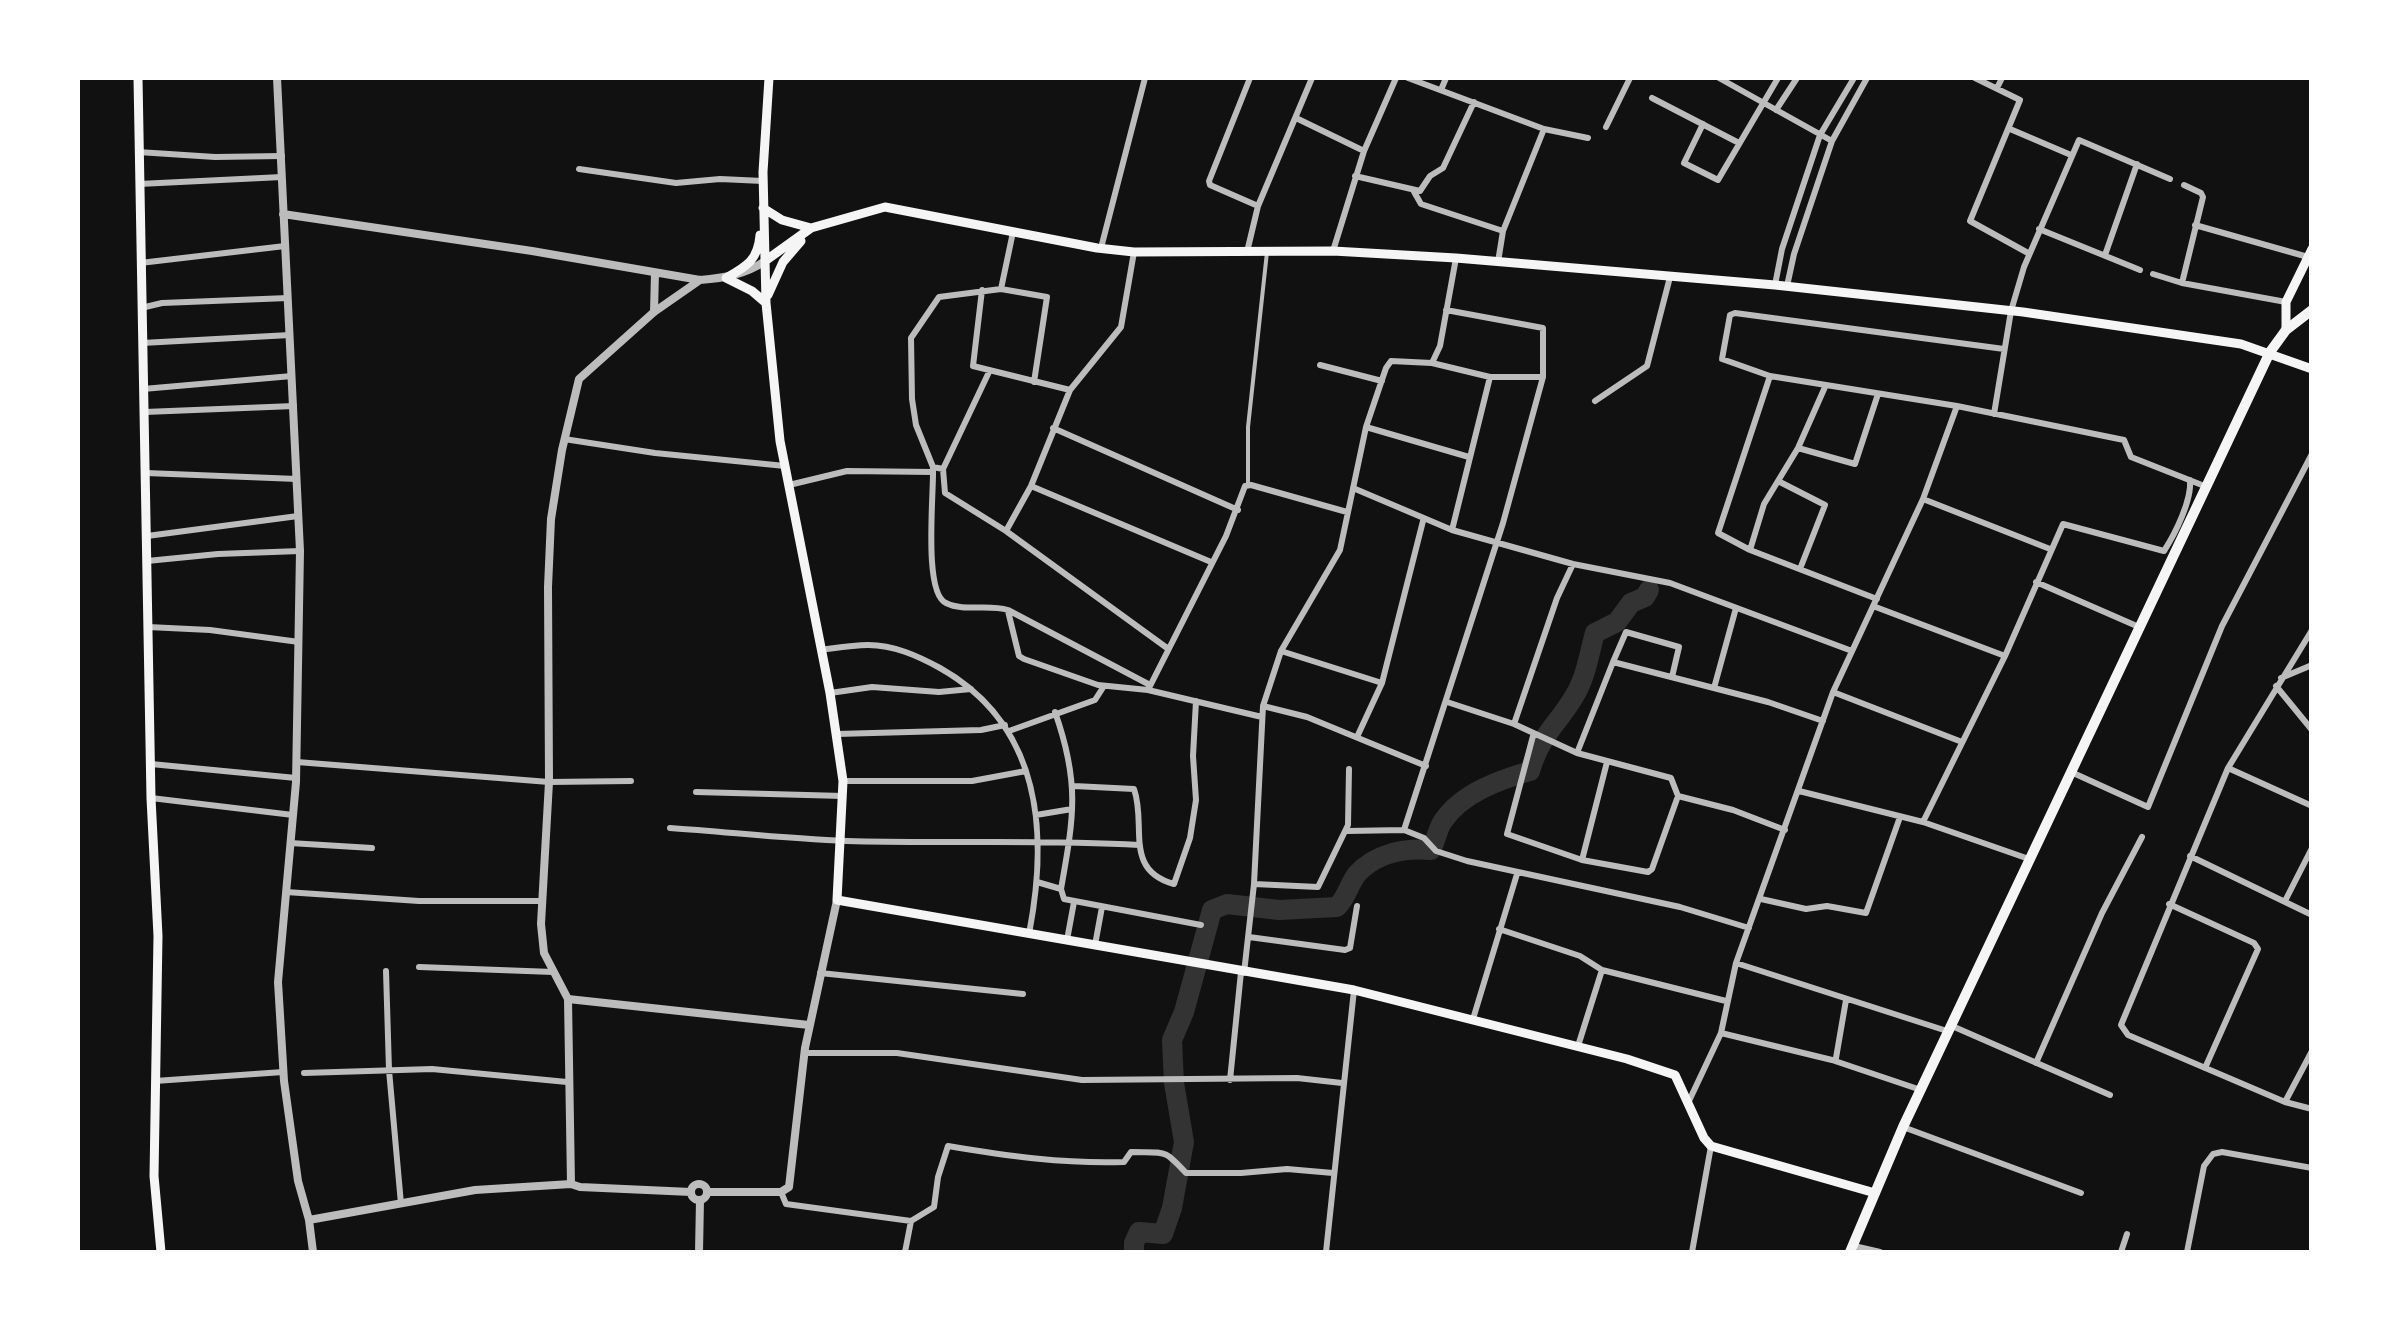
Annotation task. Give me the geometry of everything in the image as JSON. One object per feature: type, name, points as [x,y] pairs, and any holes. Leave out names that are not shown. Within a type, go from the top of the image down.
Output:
[{"type":"highway","points":[[1851,1249],[1920,1090],[2270,352],[2286,330],[2312,310]]},
{"type":"main road","points":[[138,78],[158,936],[154,1176],[160,1252]]},
{"type":"main road","points":[[768,78],[763,181],[766,303],[785,466],[830,693],[843,780],[836,900],[1354,990],[1578,1046],[1672,1074],[1711,1146],[1874,1192]]},
{"type":"main road","points":[[766,261],[811,228],[885,206],[1134,252],[1333,252],[1456,258],[1787,286],[2010,311],[2226,340],[2312,369]]},
{"type":"main road","points":[[763,208],[782,220],[811,228]]},
{"type":"main road","points":[[726,278],[748,266],[756,256],[763,208]]},
{"type":"main road","points":[[766,303],[782,262],[811,228]]},
{"type":"main road","points":[[2286,330],[2286,302],[2310,253]]},
{"type":"main road","points":[[726,278],[766,303]]},
{"type":"street","points":[[278,78],[300,551],[297,762],[278,972],[283,1072],[313,1252]]},
{"type":"street","points":[[1101,248],[1145,78]]},
{"type":"street","points":[[1250,78],[1209,183],[1258,206]]},
{"type":"street","points":[[1247,252],[1258,206],[1312,78]]},
{"type":"street","points":[[1333,252],[1364,151],[1396,78]]},
{"type":"street","points":[[1408,78],[1544,128],[1588,138]]},
{"type":"street","points":[[1440,90],[1446,78]]},
{"type":"street","points":[[1606,127],[1630,78]]},
{"type":"street","points":[[1720,78],[1832,141]]},
{"type":"street","points":[[1702,124],[1684,163],[1720,179],[1778,78]]},
{"type":"street","points":[[1776,110],[1797,78]]},
{"type":"street","points":[[1775,285],[1782,249],[1820,135],[1854,78]]},
{"type":"street","points":[[1787,286],[1832,141],[1867,78]]},
{"type":"street","points":[[1975,78],[2020,100],[1970,220],[2028,253]]},
{"type":"street","points":[[1998,88],[2002,78]]},
{"type":"street","points":[[1652,98],[1740,144]]},
{"type":"street","points":[[1355,176],[1421,190],[1430,176],[1443,168],[1474,102]]},
{"type":"street","points":[[1296,118],[1364,151]]},
{"type":"street","points":[[1498,263],[1504,231],[1544,128]]},
{"type":"street","points":[[2010,129],[2072,155]]},
{"type":"street","points":[[1994,414],[2010,311],[2028,253],[2082,139],[2170,179]]},
{"type":"street","points":[[138,152],[282,156]]},
{"type":"street","points":[[2104,255],[2137,164]]},
{"type":"street","points":[[579,169],[676,183],[763,181]]},
{"type":"street","points":[[138,184],[282,177]]},
{"type":"street","points":[[2182,283],[2203,196],[2184,185]]},
{"type":"street","points":[[1412,189],[1421,204],[1504,231]]},
{"type":"street","points":[[283,214],[700,280],[726,278],[766,261]]},
{"type":"street","points":[[2195,225],[2310,253]]},
{"type":"street","points":[[2040,229],[2140,270]]},
{"type":"street","points":[[1001,289],[1013,232]]},
{"type":"street","points":[[140,263],[286,246]]},
{"type":"street","points":[[1006,531],[1031,486],[1070,390],[1122,327],[1134,252]]},
{"type":"street","points":[[1432,364],[1440,346],[1456,258]]},
{"type":"street","points":[[654,312],[655,273]]},
{"type":"street","points":[[2153,274],[2286,302]]},
{"type":"street","points":[[1596,401],[1648,366],[1670,278]]},
{"type":"street","points":[[572,1184],[568,999],[544,953],[542,901],[548,782],[551,519],[579,378],[654,312],[700,280]]},
{"type":"street","points":[[1034,382],[1047,297],[1001,289],[939,298],[911,338],[916,424],[933,469],[931,552],[935,595],[953,606],[1008,610],[1149,687],[1262,717]]},
{"type":"street","points":[[982,290],[972,366],[1070,390]]},
{"type":"street","points":[[141,308],[162,303],[288,298]]},
{"type":"street","points":[[1404,830],[1496,543],[1543,378],[1544,329],[1446,310]]},
{"type":"street","points":[[2004,349],[1736,312],[1730,315],[1722,360],[1770,376],[1957,406],[2124,440],[2132,457],[2206,487]]},
{"type":"street","points":[[142,343],[290,335]]},
{"type":"street","points":[[1230,1080],[1254,884],[1263,706],[1281,651],[1340,550],[1366,427],[1382,381],[1391,361],[1432,364],[1490,377],[1543,378]]},
{"type":"street","points":[[1320,365],[1382,381]]},
{"type":"street","points":[[989,372],[943,469],[945,493],[1006,531],[1167,648]]},
{"type":"street","points":[[143,389],[293,376]]},
{"type":"street","points":[[1770,376],[1719,535],[2005,656]]},
{"type":"street","points":[[1452,530],[1490,377]]},
{"type":"street","points":[[1750,550],[1764,504],[1798,448],[1825,386]]},
{"type":"street","points":[[1798,448],[1855,464],[1878,394]]},
{"type":"street","points":[[145,412],[294,406]]},
{"type":"street","points":[[1689,1101],[1720,1033],[1736,962],[1833,692],[1923,499],[1957,406]]},
{"type":"street","points":[[1366,427],[1469,457]]},
{"type":"street","points":[[1053,428],[1238,510]]},
{"type":"street","points":[[564,439],[785,466]]},
{"type":"street","points":[[2071,772],[2148,806],[2222,626],[2312,454]]},
{"type":"street","points":[[788,484],[847,471],[943,469]]},
{"type":"street","points":[[146,474],[298,479]]},
{"type":"street","points":[[1923,822],[2005,656],[2064,524],[2164,551],[2183,510],[2192,485],[2190,480]]},
{"type":"street","points":[[1778,481],[1825,505],[1800,569]]},
{"type":"street","points":[[1149,687],[1249,485],[1347,512]]},
{"type":"street","points":[[1031,486],[1211,562]]},
{"type":"street","points":[[1353,488],[1423,521],[1572,564],[1670,582],[1852,651]]},
{"type":"street","points":[[1923,499],[2050,549]]},
{"type":"street","points":[[147,536],[298,516]]},
{"type":"street","points":[[1358,737],[1382,683],[1423,521]]},
{"type":"street","points":[[147,561],[300,551]]},
{"type":"street","points":[[1514,724],[1572,564]]},
{"type":"street","points":[[2036,582],[2140,627]]},
{"type":"street","points":[[1714,688],[1736,608]]},
{"type":"street","points":[[1008,610],[1021,658],[1104,685],[1149,687]]},
{"type":"street","points":[[148,627],[210,630],[299,642]]},
{"type":"street","points":[[2312,630],[2228,768],[2121,1025],[2128,1035],[2285,1102],[2312,1109]]},
{"type":"street","points":[[1577,753],[1626,632],[1679,648],[1672,677]]},
{"type":"street","points":[[820,650],[870,645],[909,652],[971,689],[1008,728],[1026,771],[1039,840],[1029,934]]},
{"type":"street","points":[[1281,651],[1382,683]]},
{"type":"street","points":[[1613,662],[1768,702],[1823,722]]},
{"type":"street","points":[[2278,682],[2312,665]]},
{"type":"street","points":[[2278,682],[2312,730]]},
{"type":"street","points":[[837,734],[1008,728],[1094,700],[1104,685]]},
{"type":"street","points":[[830,693],[872,687],[939,692],[971,689]]},
{"type":"street","points":[[1833,692],[1962,742]]},
{"type":"street","points":[[1074,786],[1134,789],[1143,862],[1153,874],[1174,884],[1190,838],[1196,800],[1196,702]]},
{"type":"street","points":[[1447,702],[1514,724],[1577,753],[1671,778],[1678,796],[1650,871],[1582,860],[1507,834],[1534,736]]},
{"type":"street","points":[[1263,706],[1308,717],[1426,766]]},
{"type":"street","points":[[1055,712],[1074,786],[1061,889],[1064,899],[1201,925]]},
{"type":"street","points":[[297,762],[548,782],[632,781]]},
{"type":"street","points":[[1582,860],[1608,762]]},
{"type":"street","points":[[151,764],[296,778]]},
{"type":"street","points":[[2228,768],[2312,806]]},
{"type":"street","points":[[1254,884],[1318,887],[1347,831],[1349,769]]},
{"type":"street","points":[[843,780],[972,781],[1026,771]]},
{"type":"street","points":[[1799,791],[1923,822],[2030,859]]},
{"type":"street","points":[[696,792],[842,796]]},
{"type":"street","points":[[1678,796],[1733,810],[1785,830]]},
{"type":"street","points":[[152,798],[293,815]]},
{"type":"street","points":[[1036,815],[1072,809]]},
{"type":"street","points":[[1761,898],[1806,909],[1827,906],[1866,913],[1900,818]]},
{"type":"street","points":[[670,828],[842,841],[984,844],[1039,840],[1139,845]]},
{"type":"street","points":[[1347,831],[1404,830],[1424,838],[1436,851],[1516,874],[1680,907],[1749,928]]},
{"type":"street","points":[[2036,1063],[2102,912],[2142,837]]},
{"type":"street","points":[[290,843],[372,848]]},
{"type":"street","points":[[2285,901],[2312,848]]},
{"type":"street","points":[[2190,856],[2312,915]]},
{"type":"street","points":[[1473,1019],[1516,874]]},
{"type":"street","points":[[1037,882],[1061,889]]},
{"type":"street","points":[[286,892],[418,902],[542,901]]},
{"type":"street","points":[[691,1192],[694,1198],[781,1192],[791,1183],[809,1025],[836,900]]},
{"type":"street","points":[[1067,940],[1074,902]]},
{"type":"street","points":[[2169,904],[2254,943],[2258,949],[2205,1068]]},
{"type":"street","points":[[1249,937],[1345,950],[1350,948],[1357,906]]},
{"type":"street","points":[[1095,945],[1102,907]]},
{"type":"street","points":[[1499,929],[1580,956],[1602,970],[1726,1001]]},
{"type":"street","points":[[1736,962],[1846,1000],[1950,1028],[2110,1095]]},
{"type":"street","points":[[419,967],[553,972]]},
{"type":"street","points":[[1578,1046],[1602,970]]},
{"type":"street","points":[[386,971],[389,1070],[401,1204]]},
{"type":"street","points":[[820,973],[1023,994]]},
{"type":"street","points":[[1326,1252],[1354,990]]},
{"type":"street","points":[[568,999],[809,1025]]},
{"type":"street","points":[[1832,1060],[1836,1058],[1846,1000]]},
{"type":"street","points":[[1720,1033],[1832,1060],[1920,1090]]},
{"type":"street","points":[[2285,1102],[2312,1051]]},
{"type":"street","points":[[805,1053],[897,1053],[1082,1080],[1297,1078],[1342,1083]]},
{"type":"street","points":[[155,1081],[283,1072]]},
{"type":"street","points":[[304,1073],[486,1072],[567,1082]]},
{"type":"street","points":[[1903,1127],[2082,1193]]},
{"type":"street","points":[[781,1192],[786,1204],[911,1221],[934,1207],[938,1176],[948,1146],[998,1155],[1095,1163],[1124,1162],[1130,1152],[1166,1153],[1174,1155],[1184,1172],[1333,1172]]},
{"type":"street","points":[[1692,1252],[1711,1146]]},
{"type":"street","points":[[2187,1252],[2204,1166],[2212,1154],[2222,1152],[2312,1168]]},
{"type":"street","points":[[309,1220],[475,1190],[572,1184],[691,1192]]},
{"type":"street","points":[[691,1192],[700,1184],[703,1196],[699,1252]]},
{"type":"street","points":[[905,1252],[911,1221]]},
{"type":"street","points":[[2121,1252],[2127,1234]]},
{"type":"street","points":[[1851,1249],[1880,1252]]},
{"type":"lane","points":[[1249,485],[1248,427],[1268,252]]},
{"type":"waterway","points":[[1134,1252],[1139,1232],[1163,1234],[1172,1208],[1184,1142],[1174,1083],[1172,1040],[1184,1012],[1212,910],[1227,904],[1279,910],[1337,907],[1357,874],[1373,861],[1401,851],[1431,850],[1443,821],[1460,803],[1494,783],[1530,771],[1545,738],[1579,688],[1595,633],[1617,622],[1631,603],[1645,597],[1649,590]]}]
